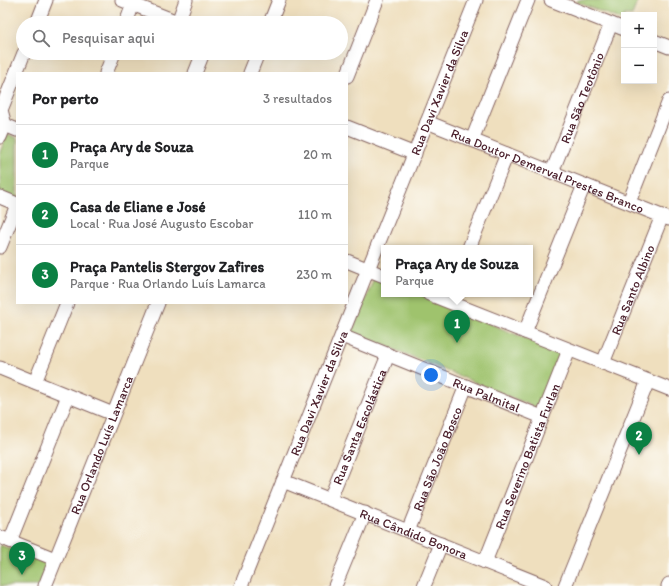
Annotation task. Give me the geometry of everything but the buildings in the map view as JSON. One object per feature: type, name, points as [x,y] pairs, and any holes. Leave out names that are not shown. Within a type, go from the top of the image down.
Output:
[{"type":"street","points":[[40,16],[46,0]]},
{"type":"street","points":[[181,16],[186,0]]},
{"type":"street","points":[[273,16],[279,0]]},
{"type":"street","points":[[348,73],[377,0]]},
{"type":"street","name":"Rua Davi Xavier da Silva","points":[[241,586],[476,0]]},
{"type":"street","points":[[472,140],[528,0]]},
{"type":"street","points":[[551,0],[568,3],[621,28]]},
{"type":"street","points":[[127,16],[128,2],[162,16]]},
{"type":"street","name":"Rua São Teotônio","points":[[552,172],[612,24]]},
{"type":"street","points":[[657,42],[669,47]]},
{"type":"street","points":[[16,72],[21,60]]},
{"type":"street","points":[[106,72],[111,60]]},
{"type":"street","points":[[195,72],[200,60]]},
{"type":"street","points":[[250,72],[255,60]]},
{"type":"street","points":[[16,73],[1,110],[2,131],[16,130]]},
{"type":"street","points":[[629,202],[669,101]]},
{"type":"street","name":"Rua Doutor Demerval Prestes Branco","points":[[427,122],[665,217]]},
{"type":"street","points":[[348,128],[414,154]]},
{"type":"street","points":[[470,245],[507,154]]},
{"type":"street","points":[[525,332],[584,185]]},
{"type":"street","points":[[0,197],[16,204]]},
{"type":"street","points":[[0,247],[16,207]]},
{"type":"street","name":"Rua Santo Albino","points":[[603,363],[665,217]]},
{"type":"street","points":[[348,262],[381,275]]},
{"type":"street","points":[[449,298],[525,332],[669,390]]},
{"type":"street","points":[[35,382],[67,304]]},
{"type":"street","name":"Rua Orlando Luís Lamarca","points":[[45,586],[158,304]]},
{"type":"street","name":"Rua Palmital","points":[[342,336],[542,417]]},
{"type":"street","name":"Rua Severino Batista Furlan","points":[[485,562],[569,350]]},
{"type":"street","name":"Rua Santa Escolástica","points":[[330,499],[388,355]]},
{"type":"street","points":[[0,368],[113,414]]},
{"type":"street","points":[[565,586],[648,381]]},
{"type":"street","name":"Rua São João Bosco","points":[[408,531],[466,386]]},
{"type":"street","points":[[55,559],[5,539],[68,396]]},
{"type":"street","name":"Rua Cândido Bonora","points":[[283,481],[485,562],[517,581],[545,586]]},
{"type":"street","points":[[334,586],[365,513]]},
{"type":"street","points":[[424,586],[441,544]]},
{"type":"green space","points":[[578,0],[638,0],[633,12],[621,12],[621,20],[577,2]]},
{"type":"green space","points":[[7,134],[16,138],[16,199],[0,192],[0,152]]},
{"type":"green space","points":[[375,276],[381,279],[381,297],[425,297],[563,354],[540,409],[352,332]]},
{"type":"green space","points":[[0,545],[48,564],[39,586],[0,586]]},
{"type":"place","name":"Praça Ary de Souza","points":[[457,343]]},
{"type":"place","name":"Casa de Eliane e José","points":[[639,455]]},
{"type":"place","name":"Praça Pantelis Stergov Zafires","points":[[22,575]]}]
